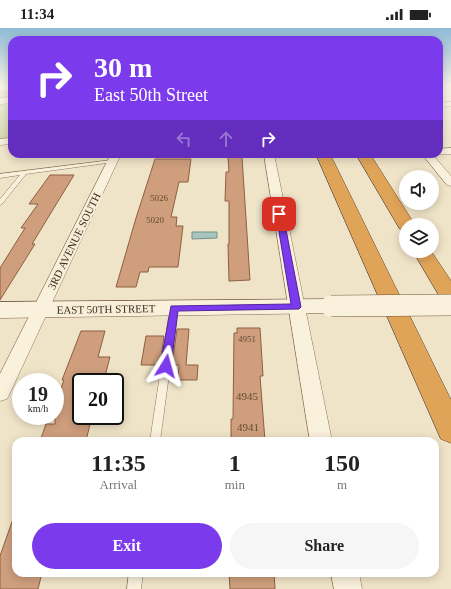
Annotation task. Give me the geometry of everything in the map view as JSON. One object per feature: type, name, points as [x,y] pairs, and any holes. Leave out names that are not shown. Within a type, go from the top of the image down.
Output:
[{"type":"highway","points":[[326,158],[451,430]]},
{"type":"highway","points":[[365,158],[402,218]]},
{"type":"highway","points":[[426,258],[451,297]]},
{"type":"street","name":"3RD AVENUE SOUTH","points":[[0,393],[114,158]]},
{"type":"street","points":[[270,158],[320,437]]},
{"type":"street","points":[[430,158],[451,183]]},
{"type":"street","name":"EAST 50TH STREET","points":[[0,310],[451,305]]},
{"type":"street","points":[[346,577],[348,589]]},
{"type":"lane","points":[[0,176],[114,158]]},
{"type":"lane","points":[[0,203],[25,172]]},
{"type":"lane","points":[[156,437],[174,308]]},
{"type":"lane","points":[[134,589],[136,577]]},
{"type":"green space","points":[[0,111],[8,111],[8,144],[0,145]]},
{"type":"water","points":[[192,232],[217,232],[217,238],[192,239]]},
{"type":"building","points":[[228,158],[242,158],[250,280],[229,281],[229,201],[225,201],[226,172],[229,172]]},
{"type":"building","points":[[155,159],[191,159],[188,182],[179,182],[171,217],[177,217],[176,226],[183,226],[178,267],[149,267],[148,272],[140,272],[136,287],[116,287],[136,218]]},
{"type":"building","points":[[50,175],[74,175],[32,244],[35,244],[0,300],[0,268],[25,228],[21,228],[38,204],[29,204]]},
{"type":"building","points":[[237,328],[260,328],[263,376],[260,376],[265,437],[231,437],[231,419],[233,419],[234,333],[237,333]]},
{"type":"building","points":[[177,329],[189,329],[186,365],[198,365],[197,380],[178,380],[179,365],[172,365]]},
{"type":"building","points":[[81,331],[105,331],[98,357],[110,357],[106,373],[72,373],[72,425],[90,425],[87,437],[41,437],[46,425],[64,425],[64,375]]},
{"type":"building","points":[[146,336],[164,336],[160,365],[141,365]]},
{"type":"building","points":[[12,522],[12,577],[41,577],[38,589],[0,589],[0,556]]},
{"type":"building","points":[[229,577],[274,577],[275,589],[230,589]]},
{"type":"route","points":[[166,366],[174,308],[296,307],[279,214]]}]
